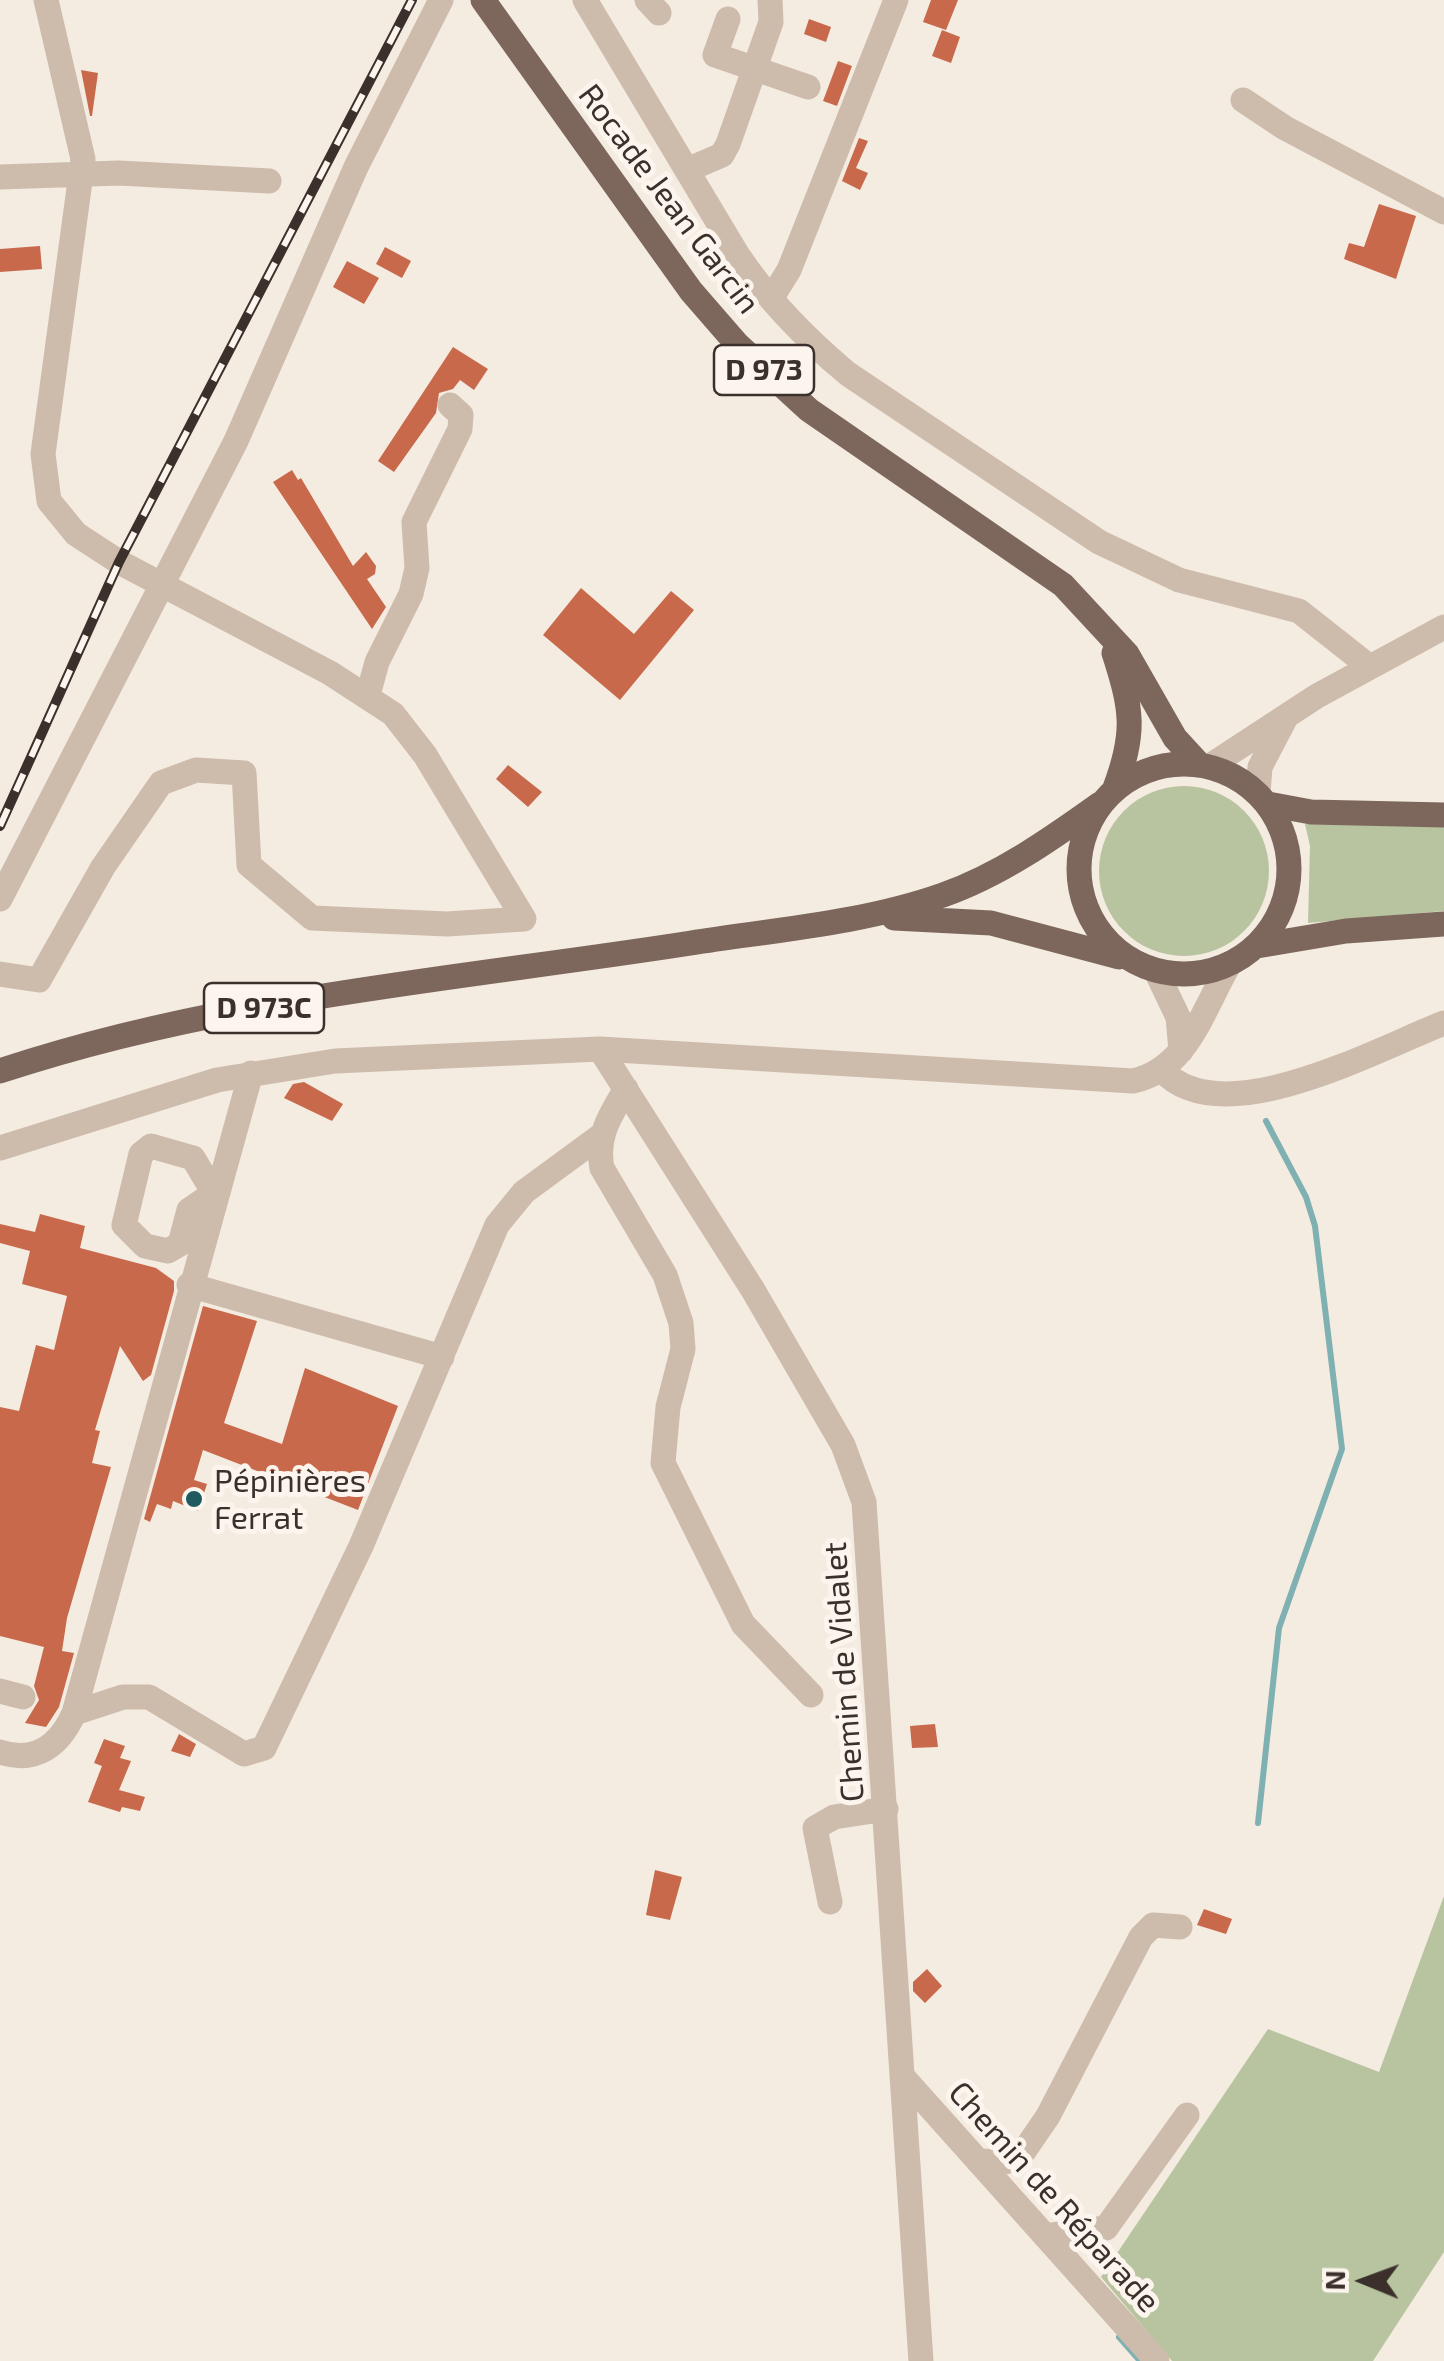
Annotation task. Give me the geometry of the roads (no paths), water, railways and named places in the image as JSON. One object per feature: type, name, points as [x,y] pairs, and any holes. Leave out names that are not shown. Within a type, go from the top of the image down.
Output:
[{"type":"main road","name":"Rocade Jean Garcin","points":[[483,0],[691,291],[737,344],[823,420],[1064,585],[1126,654],[1175,738],[1204,765]]},
{"type":"main road","name":"Rocade Jean Garcin","points":[[1107,634],[1129,700],[1132,733],[1107,796]]},
{"type":"main road","points":[[1257,946],[1282,907],[1290,861],[1283,831],[1263,798],[1236,776],[1204,765],[1154,767],[1107,796],[1083,836],[1078,871],[1085,906],[1103,937],[1130,960],[1156,971],[1205,973],[1228,965],[1257,946],[1346,931],[1444,924]]},
{"type":"main road","name":"D 973C","points":[[0,1071],[100,1042],[256,1009],[839,919],[942,895],[996,872],[1107,796]]},
{"type":"main road","points":[[1263,798],[1311,812],[1444,815]]},
{"type":"main road","name":"D 973C","points":[[839,919],[928,916],[991,923],[1130,960]]},
{"type":"street","points":[[0,974],[39,980],[103,867],[161,783],[196,770],[244,772],[249,865],[312,918],[446,924],[524,919],[408,728],[368,695],[76,534],[58,515],[44,489],[43,454],[82,174],[80,135],[46,0]]},
{"type":"street","points":[[0,899],[236,441],[356,167],[441,0]]},
{"type":"street","points":[[687,170],[722,154],[770,22],[770,0]]},
{"type":"street","points":[[771,299],[789,270],[896,0]]},
{"type":"street","points":[[593,4],[736,254],[771,299],[848,374],[1098,542],[1179,580],[1299,611],[1370,667]]},
{"type":"street","points":[[728,19],[715,55],[808,86]]},
{"type":"street","points":[[1243,100],[1285,128],[1444,212]]},
{"type":"street","points":[[0,178],[82,174],[270,181]]},
{"type":"street","points":[[368,695],[377,662],[411,594],[417,568],[414,522],[460,429],[461,415],[450,405]]},
{"type":"street","points":[[1204,765],[1444,627]]},
{"type":"street","points":[[1263,798],[1260,768],[1286,716]]},
{"type":"street","points":[[0,1148],[251,1072],[336,1061],[600,1050],[1133,1082],[1162,1070],[1181,1051],[1228,965]]},
{"type":"street","points":[[1156,971],[1178,1017],[1181,1051]]},
{"type":"street","points":[[1162,1070],[1173,1082],[1199,1092],[1228,1097],[1261,1094],[1444,1023]]},
{"type":"street","name":"Chemin de Vidalet","points":[[600,1050],[752,1290],[854,1468],[864,1502],[921,2361]]},
{"type":"street","points":[[0,1752],[12,1756],[45,1750],[63,1738],[74,1713],[214,1193],[251,1072]]},
{"type":"street","points":[[74,1713],[123,1697],[149,1697],[244,1754],[264,1748],[361,1546],[506,1211],[603,1134],[626,1089]]},
{"type":"street","points":[[603,1134],[602,1168],[664,1274],[682,1323],[683,1349],[668,1407],[662,1463],[738,1615],[811,1695]]},
{"type":"street","points":[[189,1284],[442,1357]]},
{"type":"street","points":[[830,1902],[815,1828],[834,1817],[886,1809]]},
{"type":"street","points":[[978,2161],[1005,2162],[1020,2157],[1048,2116],[1141,1937],[1153,1925],[1180,1927]]},
{"type":"street","name":"Chemin de Réparade","points":[[903,2077],[1156,2361]]},
{"type":"street","points":[[1045,2236],[1106,2228],[1188,2115]]},
{"type":"waterway","points":[[1258,1823],[1279,1628],[1342,1449],[1315,1226],[1306,1197],[1266,1121]]},
{"type":"waterway","points":[[1119,2337],[1140,2361]]},
{"type":"railway","points":[[0,826],[119,562],[412,0]]},
{"type":"place","name":"Pépinières Ferrat","points":[[194,1499]]}]
